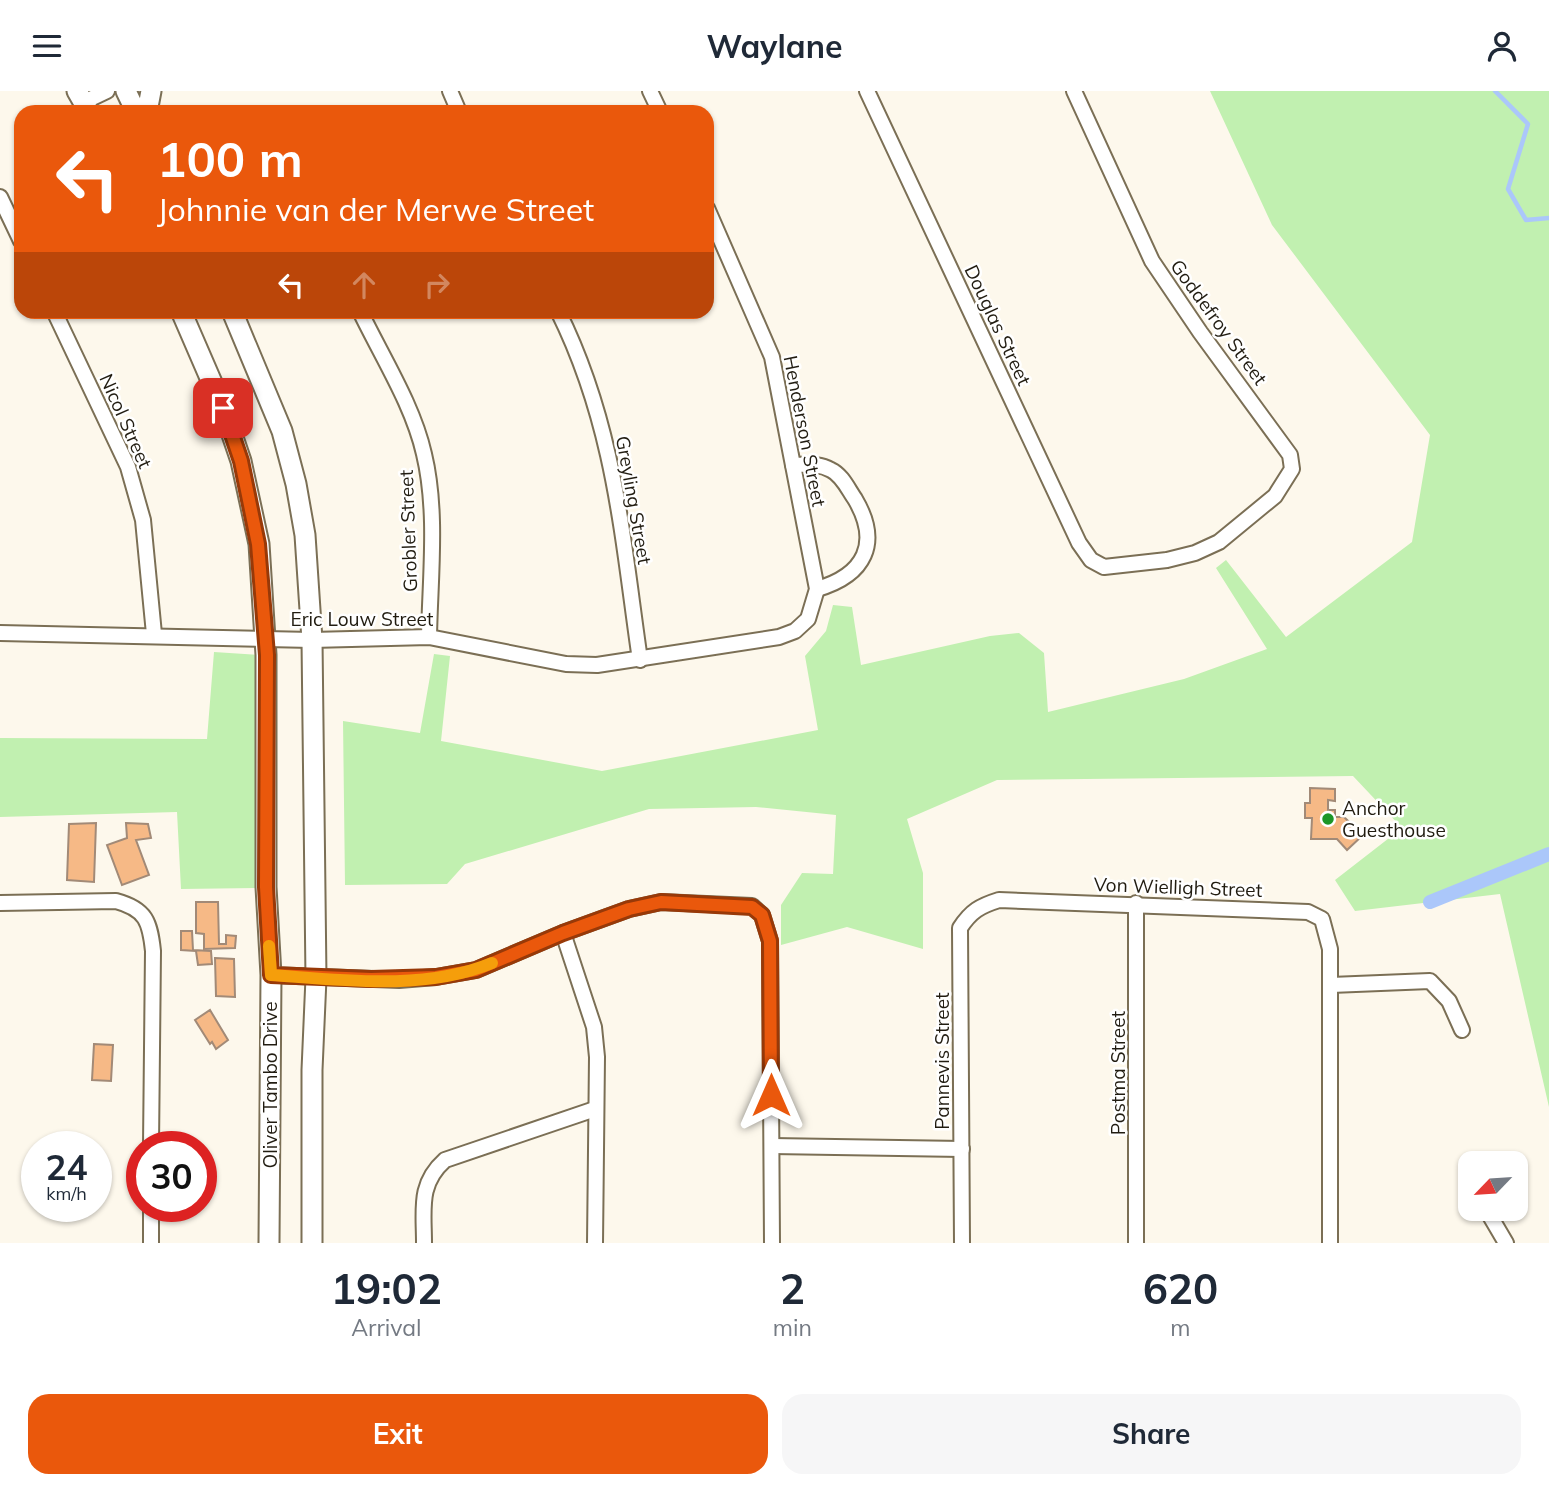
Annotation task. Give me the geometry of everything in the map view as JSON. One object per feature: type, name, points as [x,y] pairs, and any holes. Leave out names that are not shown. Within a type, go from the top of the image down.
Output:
[{"type":"street","points":[[83,102],[107,91]]},
{"type":"street","name":"Douglas Street","points":[[867,91],[1079,543],[1091,559],[1104,567],[1167,560],[1219,542],[1275,496],[1292,469],[1290,455]]},
{"type":"street","name":"Goddefroy Street","points":[[1074,91],[1152,261],[1290,455]]},
{"type":"street","points":[[0,197],[14,226]]},
{"type":"street","name":"Henderson Street","points":[[714,224],[772,357],[817,589]]},
{"type":"street","name":"Nicol Street","points":[[58,319],[128,467],[142,520],[153,634]]},
{"type":"street","name":"Oliver Tambo Drive","points":[[184,319],[223,408],[241,461],[258,544],[266,638],[266,887],[271,975],[269,1243]]},
{"type":"street","points":[[235,319],[282,431],[296,484],[305,535],[312,640],[316,978],[312,1070],[312,1243]]},
{"type":"street","name":"Grobler Street","points":[[364,319],[410,415],[424,454],[430,496],[429,637]]},
{"type":"street","name":"Greyling Street","points":[[561,319],[594,396],[611,460],[640,660]]},
{"type":"street","points":[[793,465],[820,466],[833,470],[857,503],[867,529],[867,552],[859,564],[834,584],[817,589]]},
{"type":"street","name":"Eric Louw Street","points":[[0,633],[153,634],[312,640],[429,637],[566,664],[597,665],[779,637],[795,631],[808,619],[817,589]]},
{"type":"street","name":"Von Wielligh Street","points":[[999,900],[1136,903],[1308,912],[1322,919],[1331,949],[1331,985]]},
{"type":"street","name":"Pannevis Street","points":[[962,1243],[960,928],[969,913],[981,905],[999,900]]},
{"type":"street","points":[[0,903],[116,901],[133,906],[144,916],[151,931],[153,951],[151,1131]]},
{"type":"street","points":[[271,975],[316,978],[436,977],[476,970],[563,933],[629,909],[661,902],[752,907],[762,915],[770,941],[772,1243]]},
{"type":"street","name":"Postma Street","points":[[1136,903],[1136,1243]]},
{"type":"street","points":[[563,933],[594,1027],[597,1057],[595,1243]]},
{"type":"street","points":[[1330,1243],[1331,985],[1430,981],[1449,1001],[1462,1030]]},
{"type":"street","points":[[424,1243],[425,1190],[432,1171],[445,1160],[595,1109]]},
{"type":"street","points":[[772,1146],[961,1149]]},
{"type":"street","points":[[1493,1221],[1506,1243]]},
{"type":"street","points":[[151,1222],[151,1243]]},
{"type":"green space","points":[[1210,91],[1549,91],[1549,1107],[1500,894],[1355,911],[1335,880],[1402,828],[1353,776],[997,780],[907,819],[923,873],[923,949],[847,927],[781,945],[781,905],[802,873],[833,874],[836,815],[756,807],[649,809],[465,864],[447,884],[345,885],[343,721],[420,733],[434,654],[450,656],[441,741],[602,771],[818,730],[805,656],[826,631],[833,605],[852,607],[861,665],[990,636],[1019,633],[1044,653],[1048,712],[1184,679],[1267,649],[1216,568],[1226,560],[1286,637],[1412,542],[1430,435],[1272,225]]},
{"type":"green space","points":[[214,652],[261,655],[260,888],[181,889],[177,812],[0,817],[0,738],[207,739]]},
{"type":"building","name":"Anchor Guesthouse","points":[[1310,788],[1335,789],[1335,801],[1328,800],[1328,810],[1335,810],[1335,817],[1344,817],[1363,835],[1347,850],[1337,839],[1311,839],[1312,818],[1305,818],[1305,803],[1310,803]]},
{"type":"building","points":[[96,823],[94,882],[67,880],[69,824]]},
{"type":"building","points":[[126,823],[148,824],[151,838],[136,840],[149,875],[122,885],[107,845],[127,838]]},
{"type":"building","points":[[196,902],[218,902],[219,944],[226,944],[226,935],[236,936],[235,948],[204,949],[204,934],[196,933]]},
{"type":"building","points":[[181,931],[192,931],[193,950],[211,951],[212,964],[198,965],[196,951],[181,950]]},
{"type":"building","points":[[215,958],[234,959],[235,997],[216,996]]},
{"type":"building","points":[[210,1010],[228,1040],[216,1049],[195,1020]]},
{"type":"building","points":[[94,1044],[113,1045],[111,1081],[92,1080]]},
{"type":"waterway","points":[[1495,91],[1528,124],[1508,189],[1526,220],[1549,218]]},
{"type":"waterway","points":[[1430,902],[1549,854]]},
{"type":"slow traffic","points":[[269,946],[271,975],[399,980],[476,970],[492,963]]},
{"type":"place","name":"Anchor Guesthouse","points":[[1328,819]]},
{"type":"route","points":[[223,408],[241,461],[258,544],[266,638],[266,887],[271,975],[399,980],[436,977],[476,970],[563,933],[629,909],[661,902],[752,907],[762,915],[768,927],[770,941],[771,1095]]}]
